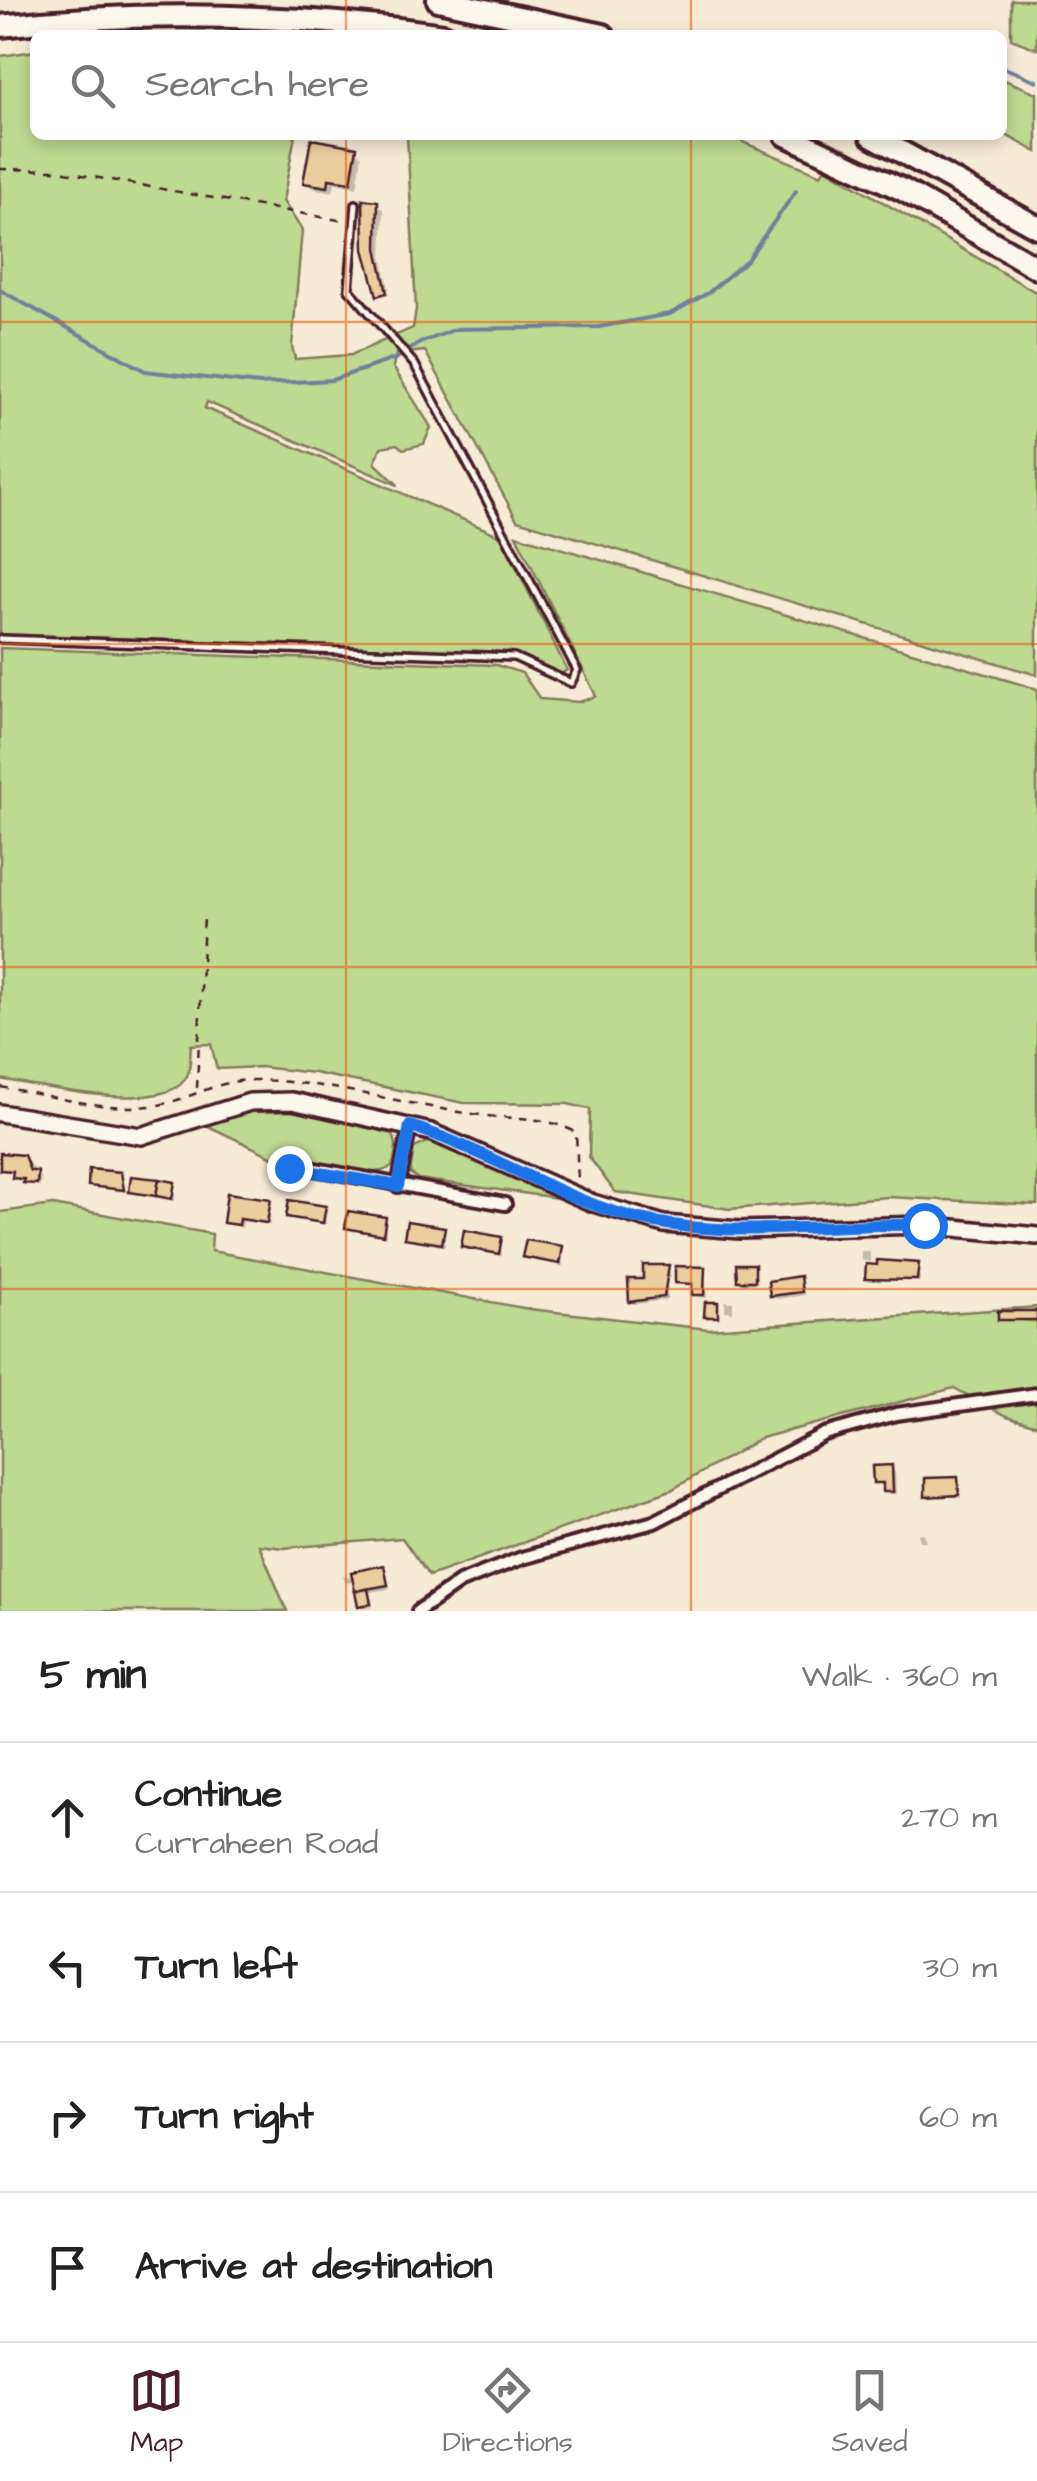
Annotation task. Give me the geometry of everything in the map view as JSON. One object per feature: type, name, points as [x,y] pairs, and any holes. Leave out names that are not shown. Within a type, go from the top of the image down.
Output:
[{"type":"highway","points":[[438,0],[579,30]]},
{"type":"highway","points":[[0,26],[135,15],[212,15],[284,17],[400,30]]},
{"type":"highway","points":[[796,140],[932,205],[1037,268]]},
{"type":"highway","points":[[880,140],[1037,227]]},
{"type":"street","points":[[0,1114],[141,1136],[269,1100],[410,1126],[593,1204],[664,1224],[740,1230],[924,1225],[1037,1236]]},
{"type":"street","points":[[398,1186],[410,1126]]},
{"type":"street","points":[[283,1163],[505,1204]]},
{"type":"street","points":[[418,1611],[460,1582],[522,1558],[654,1522],[824,1434],[896,1414],[1037,1394]]},
{"type":"lane","points":[[0,639],[514,657],[571,683],[577,670],[415,365],[349,289],[356,204]]},
{"type":"path","points":[[0,169],[54,170],[355,223]]},
{"type":"path","points":[[197,1090],[204,916]]},
{"type":"green space","points":[[1011,0],[1037,0],[1037,49],[1011,39]]},
{"type":"green space","points":[[30,52],[30,140],[294,140],[283,201],[302,230],[292,346],[295,359],[351,355],[413,328],[416,309],[407,140],[738,140],[821,175],[825,168],[1037,293],[1037,675],[517,520],[425,351],[396,354],[393,367],[431,427],[424,444],[403,449],[397,444],[381,447],[375,463],[398,485],[207,402],[205,408],[501,536],[567,670],[561,674],[503,652],[0,634],[0,56]]},
{"type":"green space","points":[[1007,81],[1037,93],[1037,152],[1007,136]]},
{"type":"green space","points":[[516,535],[1037,689],[1037,1205],[888,1197],[730,1209],[615,1192],[589,1157],[590,1109],[568,1104],[464,1103],[314,1073],[260,1067],[217,1069],[211,1044],[191,1045],[187,1076],[175,1088],[155,1095],[100,1095],[0,1079],[0,648],[496,665],[522,673],[540,699],[579,702],[596,696]]},
{"type":"green space","points":[[282,1106],[387,1126],[396,1145],[392,1167],[352,1172],[284,1152],[275,1158],[208,1126],[232,1112]]},
{"type":"green space","points":[[434,1139],[566,1199],[418,1179],[410,1173],[414,1148]]},
{"type":"green space","points":[[53,1205],[212,1234],[211,1251],[529,1309],[708,1329],[1037,1307],[1037,1425],[1007,1416],[954,1388],[761,1438],[671,1490],[429,1576],[402,1538],[284,1548],[259,1545],[287,1611],[0,1611],[0,1212]]},
{"type":"building","points":[[311,140],[357,147],[351,182],[329,179],[328,187],[303,183]]},
{"type":"building","points":[[363,199],[378,201],[377,248],[387,293],[377,296],[364,249]]},
{"type":"building","points":[[0,1153],[24,1155],[30,1171],[38,1171],[37,1184],[23,1183],[24,1179],[12,1178],[13,1171],[0,1170]]},
{"type":"building","points":[[89,1169],[121,1172],[124,1190],[88,1186]]},
{"type":"building","points":[[131,1176],[159,1179],[156,1196],[129,1192]]},
{"type":"building","points":[[159,1179],[175,1182],[172,1199],[156,1196]]},
{"type":"building","points":[[227,1193],[271,1199],[267,1223],[240,1219],[239,1225],[223,1223]]},
{"type":"building","points":[[289,1200],[326,1206],[323,1223],[286,1217]]},
{"type":"building","points":[[348,1211],[386,1217],[383,1235],[345,1228]]},
{"type":"building","points":[[407,1221],[445,1227],[442,1244],[404,1238]]},
{"type":"building","points":[[464,1230],[502,1237],[499,1254],[461,1247]]},
{"type":"building","points":[[526,1240],[563,1246],[560,1264],[522,1257]]},
{"type":"building","points":[[877,1260],[919,1263],[917,1280],[865,1279],[866,1264],[877,1265]]},
{"type":"building","points":[[736,1264],[755,1264],[755,1281],[737,1281]]},
{"type":"building","points":[[643,1265],[669,1265],[664,1297],[629,1302],[628,1279],[643,1279]]},
{"type":"building","points":[[675,1266],[705,1267],[704,1295],[692,1295],[692,1284],[675,1283]]},
{"type":"building","points":[[800,1276],[802,1292],[770,1296],[768,1281]]},
{"type":"building","points":[[705,1302],[718,1302],[718,1317],[704,1317]]},
{"type":"building","points":[[998,1311],[1037,1311],[1037,1320],[998,1320]]},
{"type":"building","points":[[892,1465],[893,1492],[883,1492],[883,1483],[873,1483],[872,1466]]},
{"type":"building","points":[[958,1477],[959,1495],[925,1497],[925,1478]]},
{"type":"building","points":[[384,1565],[388,1585],[355,1591],[351,1572]]},
{"type":"building","points":[[368,1589],[371,1604],[358,1606],[355,1591]]},
{"type":"waterway","points":[[1007,69],[1037,81]]},
{"type":"waterway","points":[[0,290],[145,371],[259,384],[332,380],[397,358],[420,343],[456,329],[599,327],[670,314],[708,293],[747,260],[796,191]]},
{"type":"route","points":[[289,1168],[398,1186],[410,1126],[458,1143],[593,1204],[664,1224],[740,1230],[924,1225]]}]
